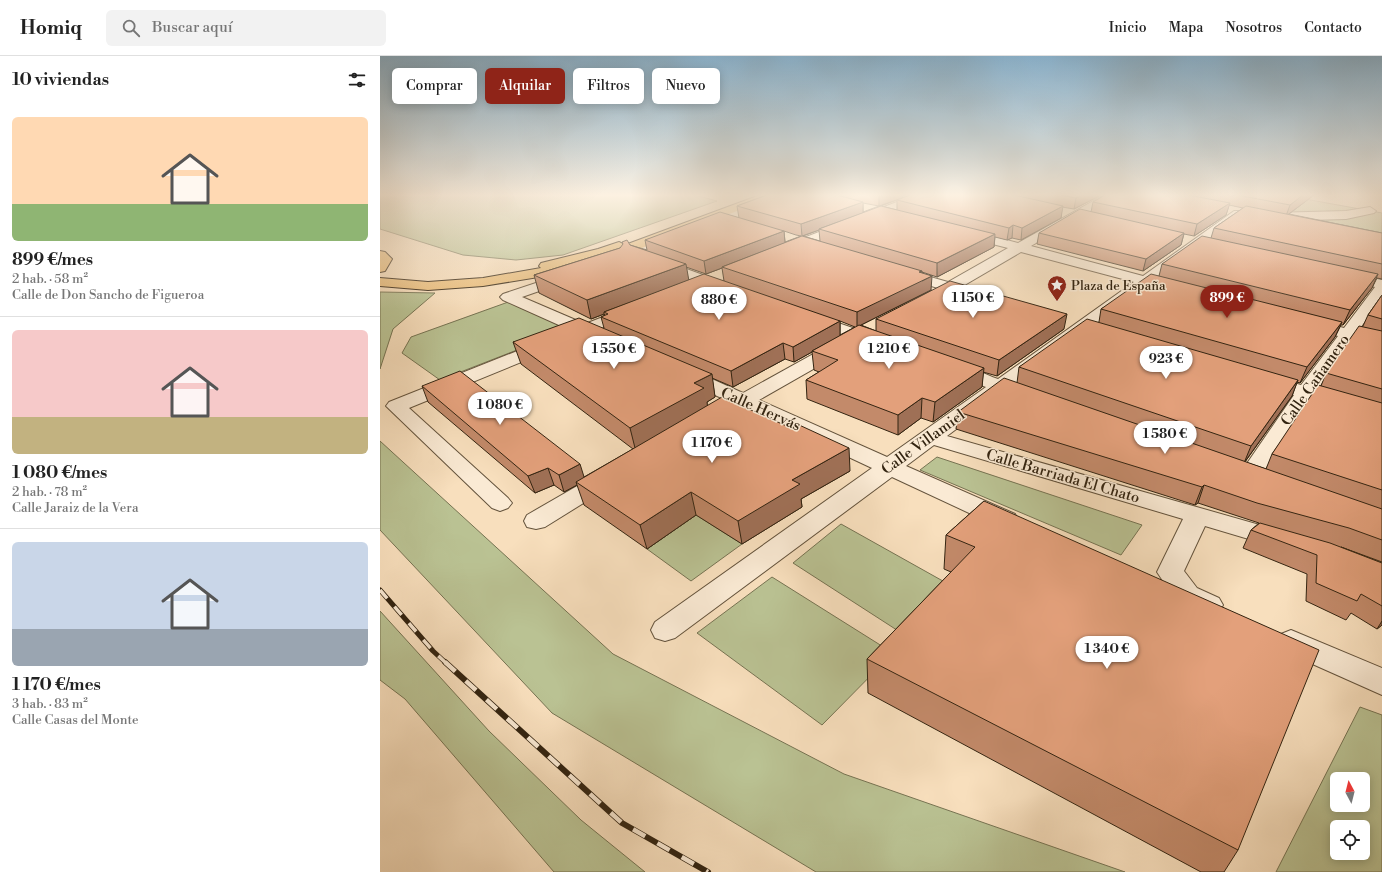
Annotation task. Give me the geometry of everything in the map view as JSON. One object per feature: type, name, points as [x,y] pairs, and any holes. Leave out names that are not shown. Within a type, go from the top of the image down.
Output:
[{"type":"main road","points":[[381,263],[389,272],[432,277],[484,276],[531,269],[604,252],[654,233]]},
{"type":"main road","points":[[380,282],[428,286],[483,282],[540,274],[610,256],[670,233]]},
{"type":"street","points":[[685,233],[637,251],[639,258],[736,292]]},
{"type":"street","points":[[773,255],[827,233]]},
{"type":"street","points":[[966,233],[1166,286]]},
{"type":"street","points":[[932,298],[1019,247],[1051,233]]},
{"type":"street","name":"Calle Villamiel","points":[[665,630],[1144,280],[1197,243],[1214,233]]},
{"type":"street","points":[[778,236],[823,250]]},
{"type":"street","points":[[606,339],[508,297],[618,260]]},
{"type":"street","points":[[891,269],[985,297]]},
{"type":"street","points":[[683,291],[729,272]]},
{"type":"street","points":[[1336,274],[1382,286]]},
{"type":"street","name":"Calle Cañamero","points":[[1270,482],[1243,472],[1305,392],[1382,286]]},
{"type":"street","points":[[500,503],[396,406],[583,329],[646,305]]},
{"type":"street","points":[[796,313],[890,347]]},
{"type":"street","points":[[1295,320],[1382,342]]},
{"type":"street","points":[[698,425],[878,325]]},
{"type":"street","points":[[941,365],[1044,401]]},
{"type":"street","name":"Calle Hervás","points":[[670,368],[1020,526]]},
{"type":"street","points":[[1252,377],[1382,416]]},
{"type":"street","name":"Calle Barriada El Chato","points":[[929,437],[1300,545]]},
{"type":"street","points":[[536,521],[624,469]]},
{"type":"street","points":[[1197,516],[1170,572],[1187,595],[1230,614]]},
{"type":"street","points":[[1266,631],[1382,682]]},
{"type":"green space","points":[[393,233],[626,233],[563,255],[516,260],[463,255]]},
{"type":"green space","points":[[380,292],[435,293],[393,329],[380,369]]},
{"type":"green space","points":[[511,301],[571,329],[440,380],[402,353],[411,337]]},
{"type":"green space","points":[[380,441],[613,654],[844,774],[1125,872],[816,872],[552,713],[380,530]]},
{"type":"green space","points":[[937,457],[1142,525],[1121,555],[920,470]]},
{"type":"green space","points":[[696,515],[742,544],[691,581],[647,549]]},
{"type":"green space","points":[[841,524],[950,585],[903,634],[793,563]]},
{"type":"green space","points":[[772,577],[893,653],[822,725],[697,633]]},
{"type":"green space","points":[[380,611],[489,731],[581,820],[645,872],[554,872],[405,699],[380,680]]},
{"type":"green space","points":[[1360,707],[1382,715],[1382,872],[1276,872]]},
{"type":"building","points":[[664,233],[778,233],[704,261],[645,240]]},
{"type":"building","points":[[833,233],[995,234],[937,263]]},
{"type":"building","points":[[1039,233],[1184,233],[1146,259]]},
{"type":"building","points":[[1238,233],[1382,233],[1382,264]]},
{"type":"building","points":[[802,236],[922,271],[919,272],[932,276],[857,312],[722,267]]},
{"type":"building","points":[[1202,236],[1378,274],[1350,310],[1162,264]]},
{"type":"building","points":[[627,240],[630,245],[686,264],[587,300],[534,275],[620,248],[623,244],[622,242]]},
{"type":"building","points":[[704,274],[840,321],[793,347],[783,343],[731,371],[601,317],[608,314],[604,312]]},
{"type":"building","points":[[1151,274],[1342,322],[1307,367],[1101,309]]},
{"type":"building","points":[[950,281],[1067,314],[999,360],[876,319]]},
{"type":"building","points":[[1382,295],[1382,319],[1368,315]]},
{"type":"building","points":[[579,318],[712,374],[694,383],[704,388],[630,428],[513,342]]},
{"type":"building","points":[[1087,319],[1298,380],[1251,446],[1019,367]]},
{"type":"building","points":[[859,325],[984,368],[935,402],[922,398],[898,415],[806,380],[838,360],[812,351]]},
{"type":"building","points":[[1359,326],[1382,331],[1382,389],[1326,373]]},
{"type":"building","points":[[460,371],[580,464],[559,475],[548,468],[528,476],[422,386]]},
{"type":"building","points":[[1004,378],[1382,509],[1382,540],[1349,528],[1257,503],[1204,485],[1202,487],[958,412]]},
{"type":"building","points":[[1318,385],[1382,403],[1382,490],[1272,454]]},
{"type":"building","points":[[722,397],[791,428],[797,424],[849,448],[792,480],[800,484],[738,521],[691,492],[640,525],[576,482]]},
{"type":"building","points":[[984,501],[1319,650],[1238,850],[867,659],[975,547],[946,535]]},
{"type":"building","points":[[1260,523],[1330,543],[1382,563],[1382,606],[1361,594],[1357,601],[1316,583],[1317,555],[1251,530]]},
{"type":"railway","points":[[380,590],[433,651],[446,663]]},
{"type":"railway","points":[[445,662],[622,823],[708,872]]},
{"type":"place","name":"Plaza de España","points":[[1057,302]]}]
